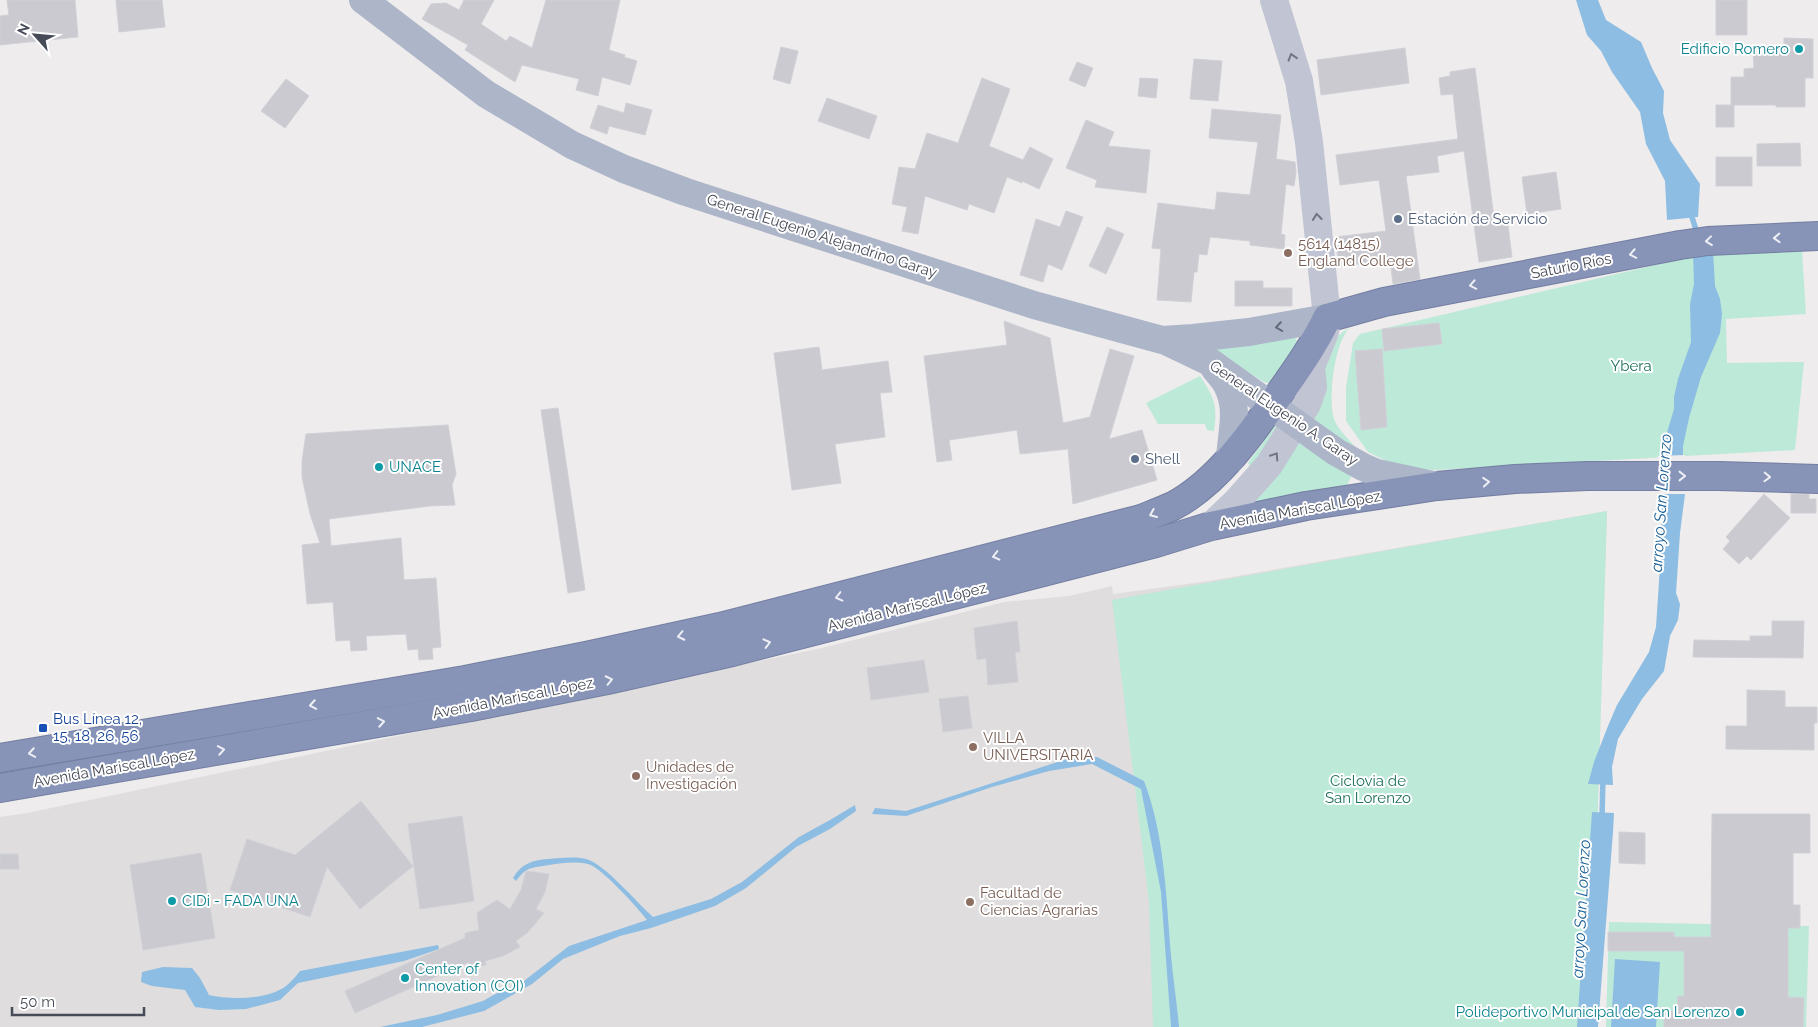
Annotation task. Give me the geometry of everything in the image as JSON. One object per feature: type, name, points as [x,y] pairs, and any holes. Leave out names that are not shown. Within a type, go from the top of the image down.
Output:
[{"type":"highway","name":"Saturio Ríos","points":[[1326,318],[1384,302],[1680,245],[1737,239],[1818,236]]},
{"type":"highway","name":"Avenida Mariscal López","points":[[0,758],[465,680],[720,628],[1141,519],[1173,505],[1195,490],[1230,460],[1272,405],[1308,353],[1326,318]]},
{"type":"highway","name":"Avenida Mariscal López","points":[[0,788],[471,707],[607,680],[732,652],[1211,526],[1306,506],[1437,486],[1515,479],[1718,476],[1818,479]]},
{"type":"main road","name":"General Eugenio Alejandrino Garay","points":[[364,0],[486,94],[572,145],[624,169],[686,192],[1026,302],[1162,340],[1249,332],[1326,318]]},
{"type":"main road","name":"General Eugenio A. Garay","points":[[1162,340],[1210,362],[1336,452],[1363,468],[1377,474],[1437,486]]},
{"type":"main road","points":[[1210,362],[1228,386],[1234,408],[1235,424],[1231,438],[1230,460]]},
{"type":"street","points":[[1211,526],[1237,501],[1269,464],[1308,404],[1312,393],[1312,367],[1325,332],[1326,318],[1309,142],[1299,81],[1274,0]]},
{"type":"shaded area","name":"VILLA UNIVERSITARIA","points":[[1607,511],[1591,1027],[0,1027],[0,817],[27,813],[822,648],[1004,602],[1069,596],[1112,586],[1113,594],[1209,581]]},
{"type":"green space","name":"Ybera","points":[[1802,251],[1806,314],[1726,319],[1727,363],[1804,362],[1795,450],[1436,470],[1401,468],[1368,452],[1346,421],[1346,388],[1353,343],[1360,334],[1685,258],[1727,252]]},
{"type":"green space","points":[[1349,328],[1339,346],[1336,358],[1332,385],[1332,409],[1336,423],[1357,450],[1313,419],[1318,380],[1325,356],[1338,336]]},
{"type":"green space","points":[[1295,337],[1299,344],[1269,383],[1264,382],[1214,351],[1213,346]]},
{"type":"green space","points":[[1200,376],[1214,402],[1214,431],[1207,430],[1205,424],[1158,424],[1146,403]]},
{"type":"green space","points":[[1272,422],[1283,428],[1251,468],[1248,463],[1264,441],[1265,433]]},
{"type":"green space","points":[[1294,440],[1349,473],[1351,477],[1347,485],[1267,501],[1253,501]]},
{"type":"green space","name":"Ciclovia de San Lorenzo","points":[[1607,511],[1591,1027],[1153,1027],[1149,902],[1112,600]]},
{"type":"green space","points":[[1609,922],[1809,926],[1806,1027],[1606,1027]]},
{"type":"water","points":[[1576,0],[1598,0],[1606,20],[1641,42],[1664,91],[1663,113],[1670,140],[1700,184],[1698,217],[1667,220],[1665,181],[1646,144],[1640,112],[1612,72],[1601,51],[1587,35]]},
{"type":"water","points":[[1713,251],[1715,286],[1720,299],[1722,314],[1720,333],[1701,377],[1689,418],[1683,446],[1683,459],[1659,460],[1674,409],[1674,397],[1678,379],[1691,342],[1690,304],[1694,284],[1693,253]]},
{"type":"water","points":[[1662,494],[1685,494],[1676,593],[1680,604],[1678,620],[1670,636],[1664,671],[1642,699],[1618,739],[1612,767],[1613,785],[1588,784],[1594,762],[1617,705],[1649,652],[1656,627],[1661,551]]},
{"type":"water","points":[[1097,757],[1144,781],[1151,802],[1164,867],[1179,1027],[1171,1027],[1161,892],[1141,789],[1092,764],[1049,771],[992,787],[906,816],[872,814],[875,808],[906,811],[1070,758]]},
{"type":"water","points":[[855,805],[856,811],[830,829],[796,847],[746,888],[715,906],[651,928],[620,936],[563,959],[532,984],[484,1011],[422,1027],[380,1027],[437,1015],[483,1001],[520,984],[569,946],[647,920],[619,889],[601,872],[588,864],[573,862],[534,867],[523,873],[516,881],[513,878],[523,866],[537,860],[562,858],[586,859],[594,862],[653,917],[711,899],[742,882],[799,837]]},
{"type":"water","points":[[1592,812],[1614,813],[1613,832],[1598,1027],[1577,1027]]},
{"type":"water","points":[[438,945],[439,949],[404,961],[298,983],[280,1000],[246,1009],[219,1010],[195,1007],[185,990],[152,986],[141,982],[142,972],[163,967],[192,968],[209,995],[227,998],[249,998],[278,991],[292,981],[300,971]]},
{"type":"water","points":[[1615,959],[1660,962],[1656,1027],[1611,1027]]},
{"type":"pier","points":[[1685,455],[1685,460],[1683,461],[1659,462],[1657,460],[1658,456]]},
{"type":"building","points":[[7,0],[75,0],[78,37],[0,45],[0,16],[9,15]]},
{"type":"building","points":[[116,0],[162,0],[165,27],[119,32]]},
{"type":"building","points":[[464,0],[494,0],[481,24],[506,41],[510,36],[532,48],[546,0],[620,0],[609,50],[637,61],[630,85],[602,77],[598,96],[576,90],[579,79],[522,65],[515,82],[465,50],[468,45],[422,19],[431,4],[446,3],[459,10]]},
{"type":"building","points":[[1716,0],[1747,0],[1747,35],[1716,35]]},
{"type":"building","points":[[1784,38],[1813,39],[1813,78],[1805,78],[1805,107],[1734,105],[1734,127],[1716,127],[1716,105],[1731,105],[1731,77],[1744,77],[1744,69],[1754,68],[1753,50],[1784,50]]},
{"type":"building","points":[[781,47],[798,51],[790,84],[773,79]]},
{"type":"building","points":[[1405,48],[1409,83],[1321,95],[1317,60]]},
{"type":"building","points":[[1194,59],[1222,61],[1218,101],[1190,99]]},
{"type":"building","points":[[1077,62],[1093,68],[1085,87],[1069,80]]},
{"type":"building","points":[[1475,68],[1494,218],[1507,217],[1512,257],[1479,262],[1464,151],[1437,156],[1439,172],[1406,176],[1420,279],[1393,284],[1390,259],[1339,267],[1335,237],[1386,231],[1379,180],[1340,185],[1336,155],[1458,139],[1453,94],[1441,95],[1439,78],[1450,76],[1450,72]]},
{"type":"building","points":[[982,78],[1010,89],[989,146],[1023,160],[1030,147],[1053,159],[1039,189],[1022,181],[1022,183],[1007,177],[994,213],[969,204],[967,210],[925,196],[918,234],[902,231],[907,207],[892,204],[899,167],[915,169],[927,133],[958,143]]},
{"type":"building","points":[[1140,78],[1158,79],[1156,98],[1138,96]]},
{"type":"building","points":[[286,79],[309,96],[285,128],[261,111]]},
{"type":"building","points":[[827,98],[877,116],[869,139],[818,121]]},
{"type":"building","points":[[626,103],[652,110],[645,135],[609,126],[607,134],[590,128],[598,105],[624,113]]},
{"type":"building","points":[[1212,109],[1281,115],[1276,159],[1295,162],[1296,172],[1294,186],[1286,184],[1281,234],[1285,235],[1284,249],[1250,245],[1250,241],[1210,237],[1207,255],[1199,254],[1197,272],[1194,272],[1191,302],[1157,300],[1161,249],[1152,248],[1158,203],[1215,210],[1217,192],[1250,195],[1258,142],[1209,138]]},
{"type":"building","points":[[1086,120],[1114,132],[1108,146],[1150,150],[1146,193],[1095,187],[1097,180],[1066,168]]},
{"type":"building","points":[[1800,143],[1801,166],[1757,166],[1757,144]]},
{"type":"building","points":[[1716,157],[1752,157],[1752,186],[1716,186]]},
{"type":"building","points":[[1556,172],[1561,209],[1527,214],[1522,177]]},
{"type":"building","points":[[1066,211],[1083,217],[1062,270],[1048,264],[1043,282],[1020,275],[1036,219],[1060,227]]},
{"type":"building","points":[[1107,227],[1124,234],[1106,274],[1089,266]]},
{"type":"building","points":[[1235,281],[1263,281],[1263,288],[1292,288],[1292,306],[1235,306]]},
{"type":"building","points":[[1004,321],[1050,338],[1063,423],[1090,417],[1110,349],[1134,356],[1109,439],[1142,430],[1157,480],[1073,504],[1068,449],[1020,454],[1017,430],[949,440],[952,460],[937,462],[924,356],[1007,345]]},
{"type":"building","points":[[1439,323],[1442,344],[1384,351],[1382,329]]},
{"type":"building","points":[[819,347],[822,370],[888,361],[892,392],[880,393],[885,437],[835,444],[841,483],[792,490],[774,353]]},
{"type":"building","points":[[1382,349],[1387,427],[1361,430],[1355,351]]},
{"type":"building","points":[[558,408],[585,590],[568,593],[541,410]]},
{"type":"building","points":[[448,425],[456,474],[452,485],[455,505],[430,506],[329,519],[331,546],[401,538],[404,580],[436,578],[441,647],[432,648],[433,659],[419,660],[418,649],[408,650],[406,634],[366,636],[367,650],[351,651],[350,640],[336,641],[333,602],[307,604],[302,545],[320,543],[310,514],[302,477],[306,434]]},
{"type":"building","points":[[1764,494],[1790,518],[1751,560],[1747,556],[1739,564],[1723,549],[1730,541],[1726,537]]},
{"type":"building","points":[[1791,494],[1809,494],[1809,499],[1816,499],[1816,513],[1791,513]]},
{"type":"building","points":[[1017,621],[1020,652],[1015,652],[1018,682],[988,685],[986,658],[977,660],[974,628]]},
{"type":"building","points":[[1772,621],[1804,621],[1803,658],[1693,657],[1694,640],[1750,641],[1750,636],[1772,636]]},
{"type":"building","points":[[924,660],[929,692],[871,700],[867,668]]},
{"type":"building","points":[[1747,690],[1785,691],[1785,707],[1817,707],[1817,723],[1814,723],[1814,750],[1726,749],[1726,726],[1747,726]]},
{"type":"building","points":[[968,696],[972,728],[943,732],[939,699]]},
{"type":"building","points":[[361,801],[413,866],[360,909],[327,867],[310,917],[230,890],[247,839],[295,855]]},
{"type":"building","points":[[1712,814],[1810,814],[1810,853],[1793,853],[1793,905],[1800,905],[1800,928],[1788,928],[1788,997],[1804,998],[1803,1027],[1664,1027],[1664,1011],[1677,1011],[1678,996],[1684,996],[1684,951],[1608,951],[1608,932],[1674,932],[1674,937],[1711,937]]},
{"type":"building","points":[[462,816],[474,901],[420,909],[408,824]]},
{"type":"building","points":[[1619,832],[1645,833],[1645,864],[1619,863]]},
{"type":"building","name":"CIDi - FADA UNA","points":[[201,853],[215,938],[143,950],[130,865]]},
{"type":"building","points":[[0,854],[18,854],[19,869],[0,869]]},
{"type":"building","points":[[526,871],[549,874],[545,892],[536,909],[544,913],[528,932],[516,941],[520,947],[503,956],[485,961],[486,965],[470,967],[469,962],[355,1013],[345,991],[465,938],[465,933],[479,930],[477,913],[497,900],[510,909],[521,890]]},
{"type":"waterway","name":"arroyo San Lorenzo","points":[[1690,211],[1698,236]]},
{"type":"waterway","name":"arroyo San Lorenzo","points":[[1602,818],[1603,777]]},
{"type":"place","name":"Edificio Romero","points":[[1799,49]]},
{"type":"place","name":"Estación de Servicio","points":[[1398,219]]},
{"type":"place","name":"5614 (14815) England College","points":[[1288,253]]},
{"type":"place","name":"Shell","points":[[1135,459]]},
{"type":"place","name":"UNACE","points":[[379,467]]},
{"type":"place","name":"Bus Línea 12, 15, 18, 26, 56","points":[[43,728]]},
{"type":"place","name":"VILLA UNIVERSITARIA","points":[[973,747]]},
{"type":"place","name":"Unidades de Investigación","points":[[636,776]]},
{"type":"place","name":"CIDi - FADA UNA","points":[[172,901]]},
{"type":"place","name":"Facultad de Ciencias Agrarias","points":[[970,902]]},
{"type":"place","name":"Center of Innovation (COI)","points":[[405,978]]},
{"type":"place","name":"Polideportivo Municipal de San Lorenzo","points":[[1740,1012]]}]
